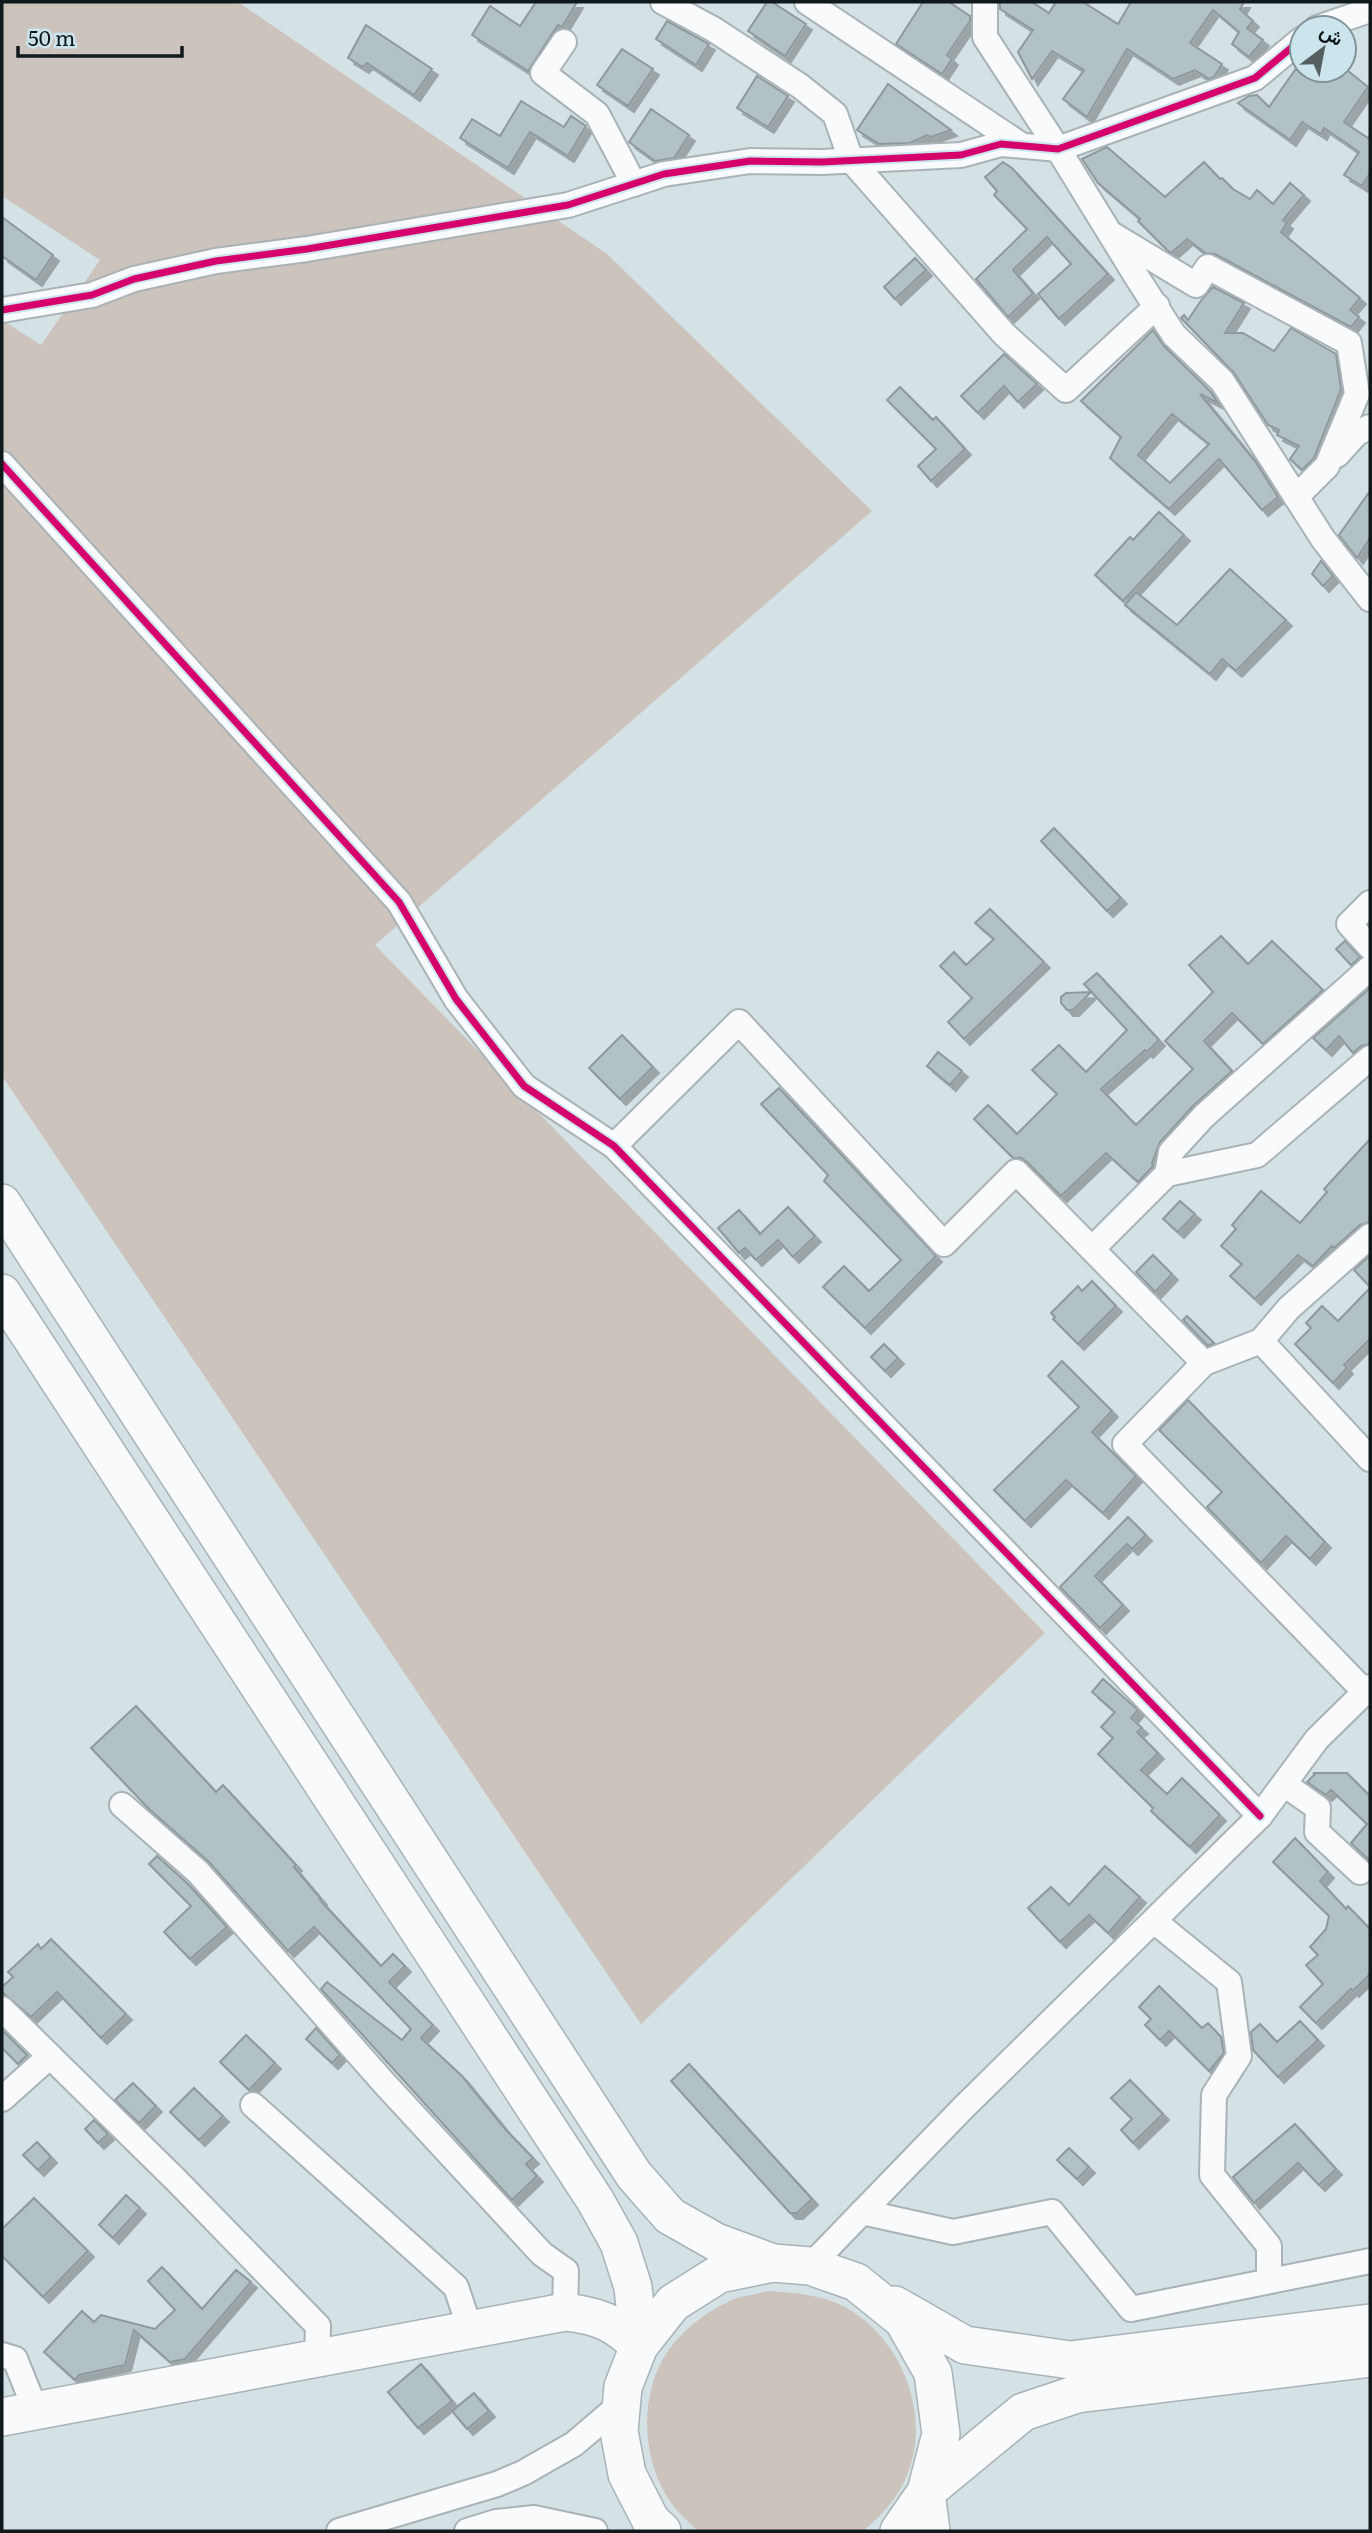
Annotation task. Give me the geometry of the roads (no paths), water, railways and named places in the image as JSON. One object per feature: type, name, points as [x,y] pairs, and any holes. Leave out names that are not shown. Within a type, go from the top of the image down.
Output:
[{"type":"main road","points":[[2,1203],[634,2175],[670,2216],[716,2242],[773,2263],[810,2266],[856,2282],[964,2345],[1070,2360],[1370,2323]]},
{"type":"main road","points":[[2,1293],[595,2200],[619,2243],[633,2287],[639,2346]]},
{"type":"main road","points":[[662,2531],[651,2521],[627,2474],[619,2431],[623,2386],[639,2346],[673,2303],[719,2274],[773,2263]]},
{"type":"main road","points":[[856,2282],[903,2320],[933,2373],[941,2434],[926,2492],[930,2531]]},
{"type":"main road","points":[[19,2414],[565,2312],[593,2315],[619,2327],[639,2346]]},
{"type":"main road","points":[[899,2531],[926,2492],[1023,2412],[1077,2393],[1370,2358]]},
{"type":"street","points":[[663,2],[713,29],[800,86],[835,114],[851,160],[1004,334],[1066,390],[1157,306]]},
{"type":"street","points":[[807,2],[1023,146]]},
{"type":"street","points":[[985,2],[985,37],[1174,335],[1222,381],[1323,540],[1370,599]]},
{"type":"street","points":[[564,42],[543,73],[597,114],[634,184]]},
{"type":"street","points":[[2,310],[92,295],[134,279],[216,261],[477,222],[568,205],[664,174],[750,161],[961,155],[1001,144],[1058,149],[1255,78],[1288,51]]},
{"type":"street","points":[[1110,233],[1196,285],[1208,267],[1349,343],[1357,394],[1327,466]]},
{"type":"street","points":[[1296,497],[1357,433],[1370,427]]},
{"type":"street","points":[[2,464],[398,902],[456,999],[524,1086],[614,1146],[1260,1816]]},
{"type":"street","points":[[1370,903],[1349,924],[1370,947]]},
{"type":"street","points":[[1167,1174],[1171,1152],[1204,1116],[1370,968]]},
{"type":"street","points":[[614,1146],[738,1022],[944,1244],[1016,1172],[1204,1363]]},
{"type":"street","points":[[1092,1249],[1167,1174],[1257,1155],[1370,1059]]},
{"type":"street","points":[[810,2266],[963,2108],[1260,1816],[1317,1740],[1367,1689],[1125,1444],[1204,1363],[1261,1341],[1289,1308],[1370,1236]]},
{"type":"street","points":[[1261,1341],[1370,1459]]},
{"type":"street","points":[[1284,1784],[1318,1808],[1317,1832],[1360,1872]]},
{"type":"street","points":[[122,1805],[198,1872],[393,2093],[542,2254],[566,2271],[565,2312]]},
{"type":"street","points":[[1154,1921],[1229,1982],[1239,2056],[1214,2095],[1212,2175],[1269,2246],[1269,2281]]},
{"type":"street","points":[[2,2009],[318,2326],[317,2358]]},
{"type":"street","points":[[2,2099],[50,2056]]},
{"type":"street","points":[[253,2105],[456,2287],[470,2329]]},
{"type":"street","points":[[862,2212],[953,2232],[1052,2212],[1131,2309],[1370,2261]]},
{"type":"street","points":[[2,2356],[15,2359],[19,2414]]},
{"type":"street","points":[[339,2531],[497,2484],[523,2473],[574,2444],[621,2404]]},
{"type":"street","points":[[467,2531],[496,2522],[594,2531]]}]
